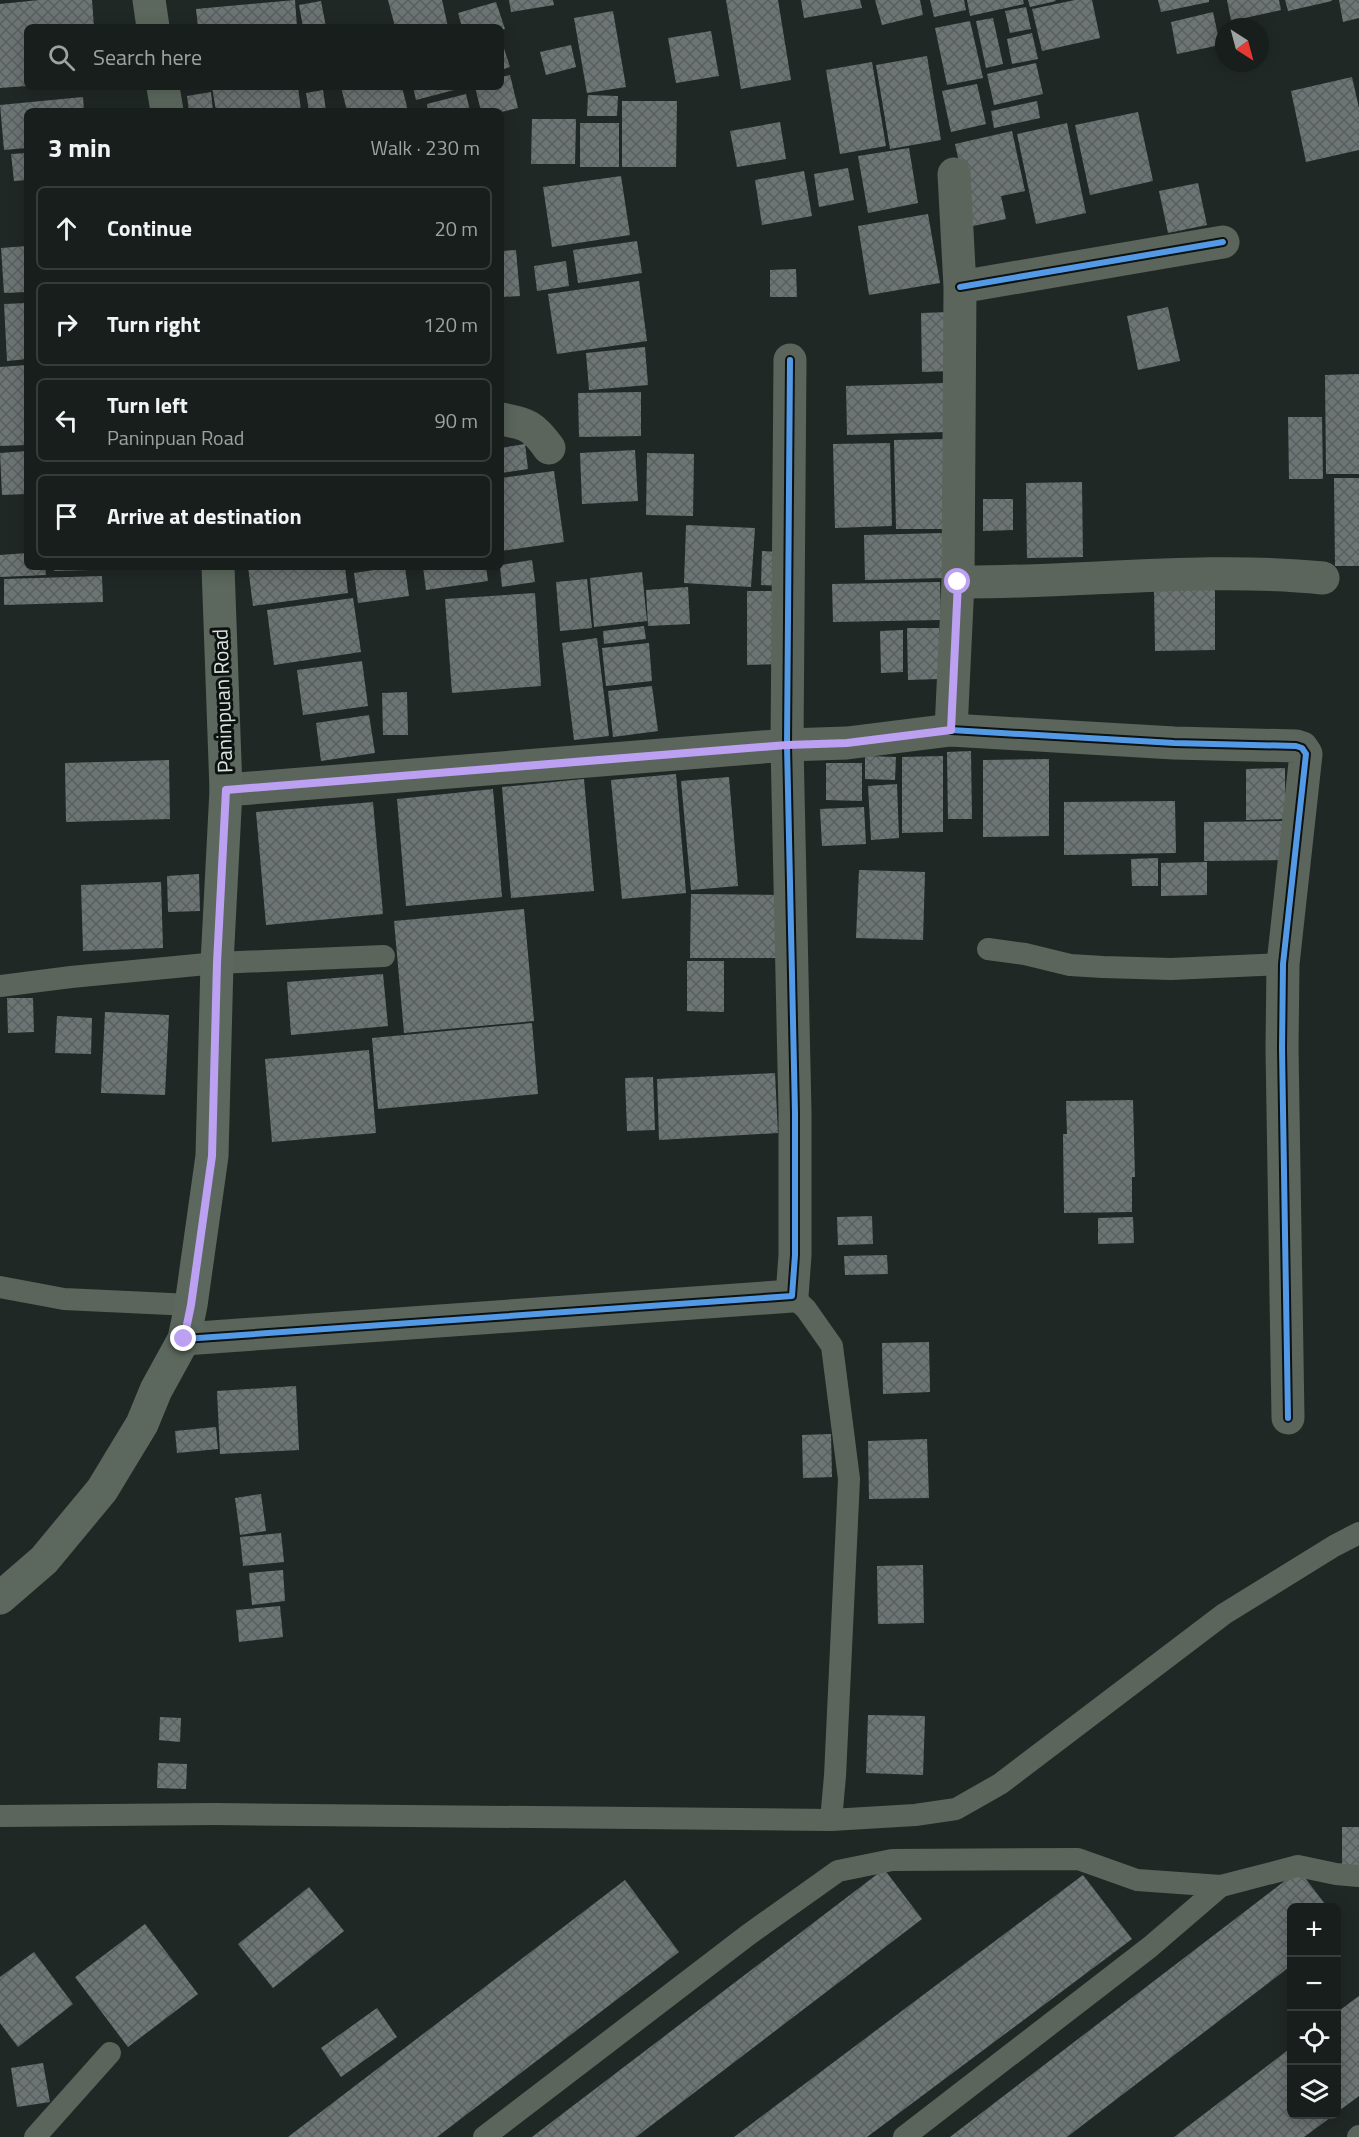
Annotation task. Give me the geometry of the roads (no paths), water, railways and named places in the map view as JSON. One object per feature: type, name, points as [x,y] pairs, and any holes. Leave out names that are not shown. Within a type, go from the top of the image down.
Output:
[{"type":"main road","points":[[149,0],[153,24]]},
{"type":"main road","points":[[164,90],[166,108]]},
{"type":"main road","name":"Paninpuan Road","points":[[0,1598],[44,1560],[102,1490],[142,1424],[156,1390],[184,1339],[212,1156],[217,963],[226,790],[218,570]]},
{"type":"street","points":[[951,730],[958,582],[960,287],[954,174]]},
{"type":"street","points":[[960,287],[1223,242]]},
{"type":"street","points":[[184,1339],[792,1296],[795,1255],[795,1113],[787,745],[790,360]]},
{"type":"street","points":[[504,419],[520,422],[537,431],[549,448]]},
{"type":"street","points":[[958,582],[1018,583],[1196,574],[1282,574],[1323,578]]},
{"type":"street","points":[[226,790],[787,745],[847,743],[951,730],[1302,748],[1306,759],[1283,964],[1282,1048],[1288,1418]]},
{"type":"lane","points":[[988,949],[1025,954],[1070,965],[1103,967],[1171,969],[1283,964]]},
{"type":"lane","points":[[0,986],[217,963],[384,956]]},
{"type":"lane","points":[[0,1287],[64,1299],[191,1305]]},
{"type":"lane","points":[[792,1296],[806,1309],[832,1346],[849,1479],[831,1820]]},
{"type":"lane","points":[[0,1816],[213,1814],[831,1820],[915,1815],[956,1809],[1000,1784],[1224,1614],[1359,1533]]},
{"type":"lane","points":[[483,2137],[748,1935],[838,1871],[891,1860],[1078,1859],[1137,1880],[1221,1887],[1298,1866],[1335,1874],[1359,1876]]},
{"type":"lane","points":[[904,2137],[1150,1947],[1221,1887]]},
{"type":"lane","points":[[35,2137],[110,2053]]}]
